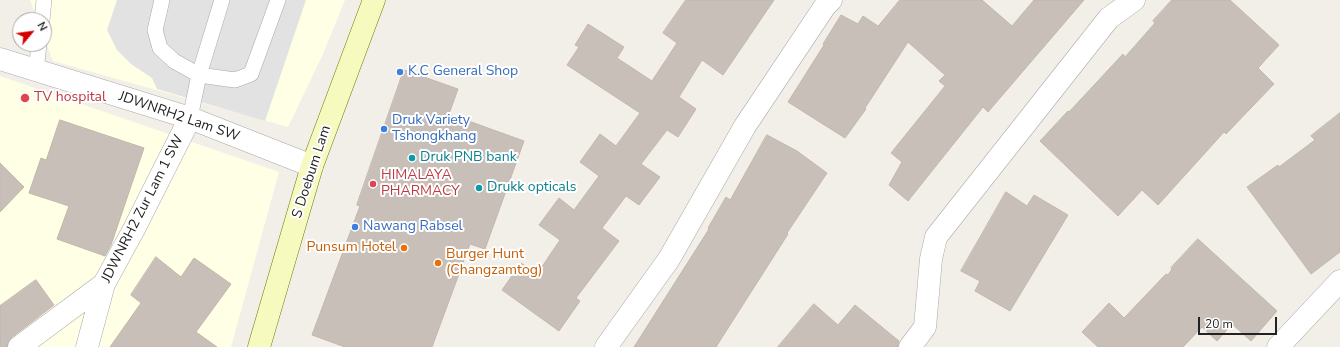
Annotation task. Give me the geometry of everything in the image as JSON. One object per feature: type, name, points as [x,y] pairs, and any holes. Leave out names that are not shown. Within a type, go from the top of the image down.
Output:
[{"type":"main road","name":"S Doebum Lam","points":[[260,347],[312,166],[374,0]]},
{"type":"street","points":[[606,347],[670,259],[745,126],[825,6],[831,0]]},
{"type":"street","points":[[910,347],[925,327],[931,259],[936,237],[1109,18],[1134,0]]},
{"type":"street","name":"JDWNRH2 Lam SW","points":[[0,59],[190,118],[312,166]]},
{"type":"street","name":"JDWNRH2 Zur Lam 1 SW","points":[[87,347],[104,284],[134,229],[190,118]]},
{"type":"street","points":[[1278,347],[1340,281]]},
{"type":"street","points":[[19,347],[104,284]]},
{"type":"lane","points":[[43,12],[44,0]]},
{"type":"lane","points":[[162,0],[155,30],[160,48],[174,61],[199,75],[235,80],[251,74],[278,0]]},
{"type":"lane","points":[[190,118],[199,75],[222,0]]},
{"type":"lane","points":[[36,71],[38,52]]},
{"type":"shaded area","points":[[30,0],[345,0],[323,54],[288,127],[53,61],[50,52],[52,52],[52,12],[35,12]]},
{"type":"shaded area","points":[[117,0],[306,0],[265,121],[157,89],[152,78],[131,64],[117,50],[107,30]]},
{"type":"shaded area","points":[[0,76],[279,172],[231,347],[0,347]]},
{"type":"building","points":[[686,0],[774,0],[723,75],[702,60],[679,97],[696,109],[678,137],[667,130],[641,164],[660,177],[639,205],[626,196],[602,228],[619,241],[576,298],[580,301],[559,331],[502,290],[521,263],[537,274],[560,240],[539,225],[559,198],[574,210],[599,176],[580,162],[600,134],[616,146],[640,113],[567,65],[579,47],[575,45],[588,24],[624,47],[617,58],[652,81],[677,43],[663,33]]},
{"type":"building","points":[[900,0],[982,0],[1012,26],[1034,0],[1084,0],[988,112],[983,107],[908,201],[889,185],[902,162],[891,153],[945,86],[939,81],[945,75],[908,42],[865,108],[866,109],[845,138],[788,102],[841,15],[858,24],[863,16],[878,26]]},
{"type":"building","points":[[1172,0],[1230,0],[1279,45],[1258,68],[1274,84],[1226,134],[1224,132],[1158,205],[1142,190],[1118,216],[1040,141],[1123,54],[1125,57],[1155,23],[1153,21]]},
{"type":"building","points":[[404,70],[458,89],[449,114],[524,141],[485,249],[470,244],[432,347],[345,347],[312,335],[360,206],[357,205]]},
{"type":"building","points":[[1340,113],[1340,252],[1311,274],[1247,187],[1278,165],[1279,167],[1315,140],[1311,136]]},
{"type":"building","points":[[60,120],[144,148],[111,245],[105,256],[57,239],[69,206],[29,193],[41,158],[46,160]]},
{"type":"building","points":[[767,135],[797,151],[827,173],[787,233],[788,234],[716,347],[634,347],[709,229],[708,228],[726,197],[730,200]]},
{"type":"building","points":[[0,163],[24,187],[0,212]]},
{"type":"building","points":[[1006,192],[1027,206],[1034,195],[1068,215],[1010,311],[975,291],[980,281],[961,271]]},
{"type":"building","points":[[1198,239],[1277,311],[1251,341],[1232,324],[1217,341],[1202,327],[1183,347],[1098,347],[1082,332],[1109,303],[1124,318],[1166,274],[1168,275],[1172,269],[1171,268]]},
{"type":"building","points":[[156,257],[181,277],[194,258],[231,284],[196,332],[217,347],[110,347],[141,303],[131,295]]},
{"type":"building","points":[[36,280],[54,305],[12,337],[8,342],[7,347],[0,347],[0,306]]},
{"type":"building","points":[[814,304],[838,325],[855,305],[899,341],[898,347],[778,347]]},
{"type":"place","name":"K.C General Shop","points":[[400,72]]},
{"type":"place","name":"TV hospital","points":[[25,98]]},
{"type":"place","name":"Druk Variety Tshongkhang","points":[[384,129]]},
{"type":"place","name":"Druk PNB bank","points":[[412,158]]},
{"type":"place","name":"HIMALAYA PHARMACY","points":[[373,184]]},
{"type":"place","name":"Drukk opticals","points":[[479,188]]},
{"type":"place","name":"Nawang Rabsel","points":[[355,227]]},
{"type":"place","name":"Punsum Hotel","points":[[404,248]]},
{"type":"place","name":"Burger Hunt (Changzamtog)","points":[[438,263]]}]
